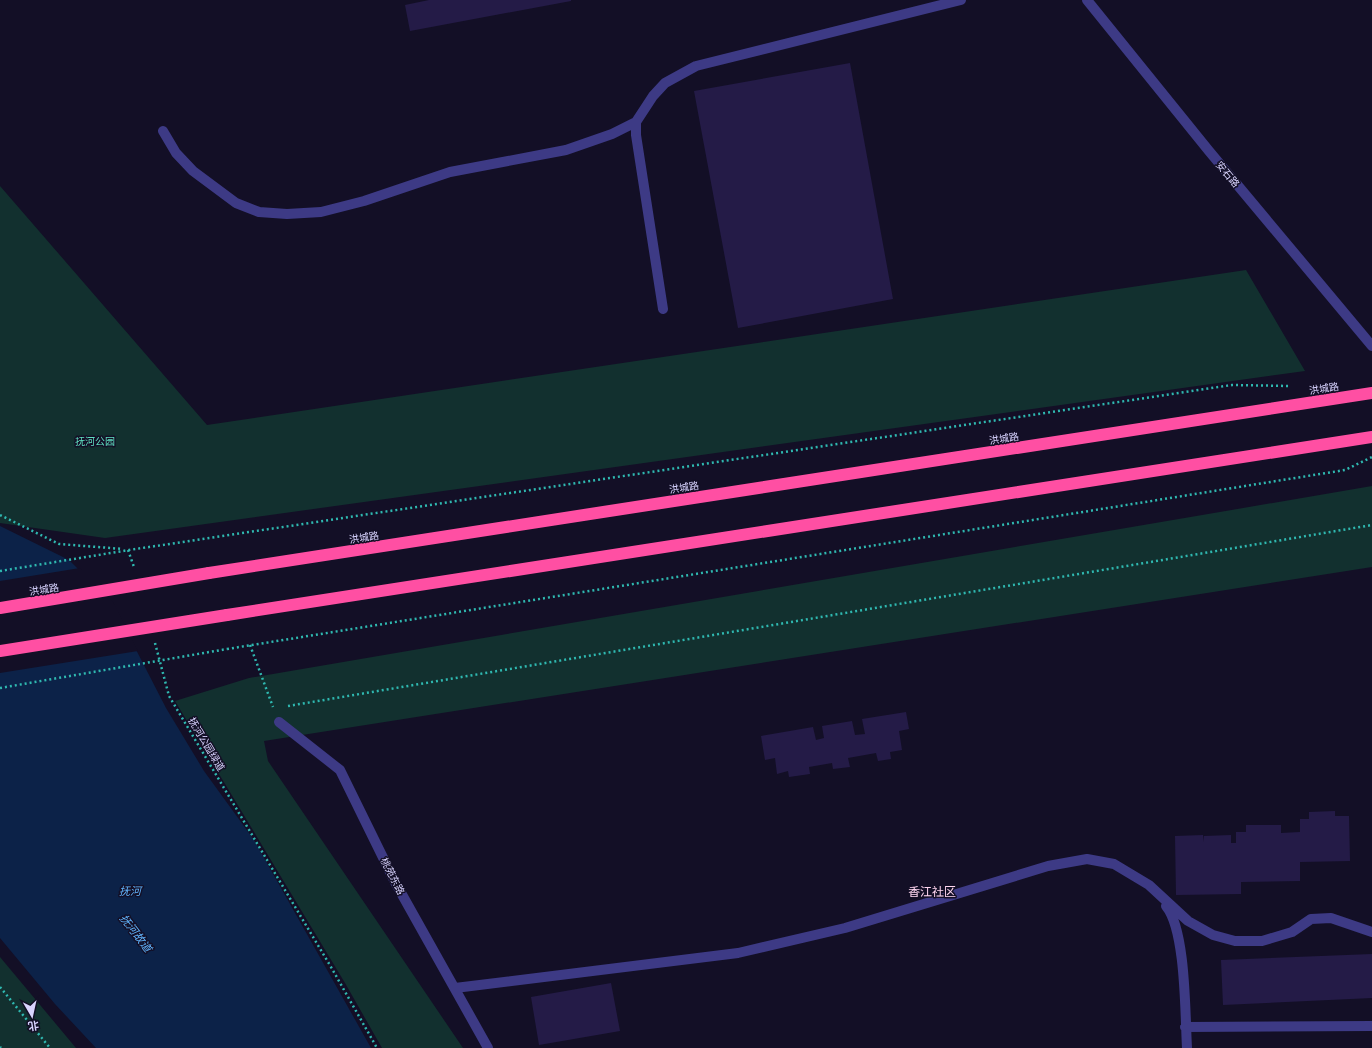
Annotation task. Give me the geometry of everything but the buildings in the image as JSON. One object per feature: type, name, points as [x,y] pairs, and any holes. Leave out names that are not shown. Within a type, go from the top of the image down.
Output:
[{"type":"highway","name":"洪城路","points":[[0,608],[209,573],[1372,393]]},
{"type":"highway","points":[[0,651],[1372,437]]},
{"type":"street","points":[[163,132],[176,153],[193,172],[236,203],[259,212],[287,214],[321,212],[364,201],[450,172],[566,150],[612,134],[636,122],[653,96],[665,83],[696,66],[961,0]]},
{"type":"street","name":"安石路","points":[[1087,0],[1209,151],[1372,346]]},
{"type":"street","points":[[636,122],[636,135],[663,309]]},
{"type":"street","name":"桃苑东路","points":[[279,722],[340,770],[395,882],[488,1048]]},
{"type":"street","points":[[455,988],[738,952],[845,928],[1048,866],[1087,858],[1114,864],[1149,885],[1188,921],[1213,935],[1235,941],[1262,941],[1292,932],[1311,919],[1331,918],[1372,932]]},
{"type":"street","points":[[1149,885],[1172,913],[1179,938],[1187,1048]]},
{"type":"street","points":[[1186,1027],[1372,1026]]},
{"type":"path","points":[[0,571],[129,550],[1224,386],[1294,386]]},
{"type":"path","points":[[0,688],[250,645],[1345,470],[1372,457]]},
{"type":"path","points":[[0,515],[59,544],[129,550]]},
{"type":"path","points":[[274,709],[1372,525]]},
{"type":"path","points":[[129,550],[136,573]]},
{"type":"path","name":"抚河公园绿道","points":[[154,642],[169,696],[331,967],[377,1048]]},
{"type":"path","points":[[250,645],[279,722]]},
{"type":"path","points":[[0,986],[50,1048]]},
{"type":"green space","name":"抚河公园","points":[[0,186],[207,425],[1246,270],[1305,371],[105,538],[0,523]]},
{"type":"green space","points":[[1372,486],[1372,567],[264,741],[268,761],[463,1048],[382,1048],[345,983],[175,701],[249,678]]},
{"type":"green space","points":[[0,957],[76,1048],[0,1048]]},
{"type":"water","name":"抚河","points":[[0,526],[69,560],[112,603],[166,708],[204,771],[254,840],[371,1048],[96,1048],[55,1004],[0,938]]},
{"type":"pier","points":[[80,568],[113,602],[138,651],[0,673],[0,581]]},
{"type":"district","name":"香江社区","points":[[932,892]]},
{"type":"water label","name":"抚河故道","points":[[136,933]]}]
